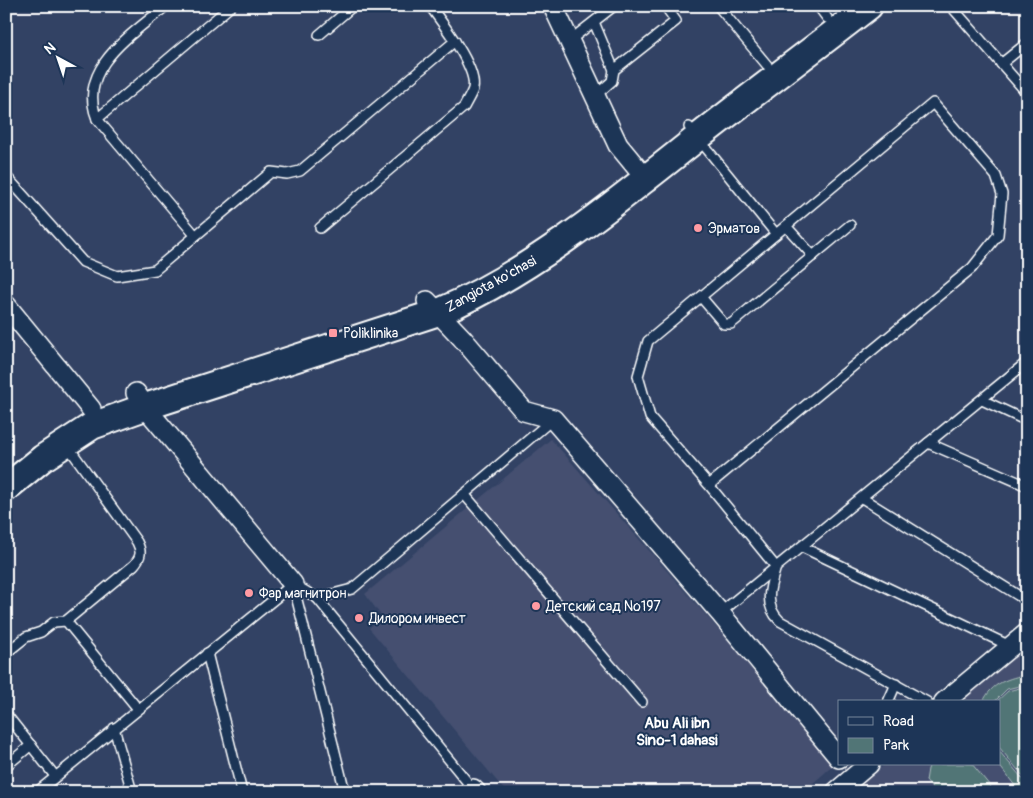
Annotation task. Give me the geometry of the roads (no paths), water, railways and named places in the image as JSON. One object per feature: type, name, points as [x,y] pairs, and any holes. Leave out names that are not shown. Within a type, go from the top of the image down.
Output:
[{"type":"main road","name":"Zangiota ko'chasi","points":[[6,466],[40,440],[91,409],[140,400],[482,292],[538,258],[693,132],[869,6]]},
{"type":"main road","name":"Zangiota ko'chasi","points":[[693,132],[829,10]]},
{"type":"main road","name":"Zangiota ko'chasi","points":[[6,488],[43,458],[92,426],[140,400]]},
{"type":"street","points":[[553,6],[618,145],[641,173]]},
{"type":"street","points":[[6,305],[91,409]]},
{"type":"street","points":[[433,307],[524,412],[553,419],[720,613],[838,757]]},
{"type":"street","points":[[140,400],[293,584]]},
{"type":"street","points":[[946,700],[1027,633]]},
{"type":"street","points":[[836,792],[853,768]]},
{"type":"lane","points":[[166,6],[112,52],[101,67],[94,83],[93,110],[97,119],[195,235]]},
{"type":"lane","points":[[97,119],[232,6]]},
{"type":"lane","points":[[319,35],[353,6]]},
{"type":"lane","points":[[320,228],[464,107],[474,88],[470,68],[455,41],[430,6]]},
{"type":"lane","points":[[569,41],[614,6]]},
{"type":"lane","points":[[614,70],[676,21],[665,6]]},
{"type":"lane","points":[[718,6],[767,65]]},
{"type":"lane","points":[[951,6],[1027,93]]},
{"type":"lane","points":[[594,22],[614,70],[612,81],[595,96]]},
{"type":"lane","points":[[6,176],[83,262],[117,276],[155,270],[271,172],[288,174],[300,171],[455,41]]},
{"type":"lane","points":[[1001,64],[1027,43]]},
{"type":"lane","points":[[709,486],[972,268],[998,235],[1002,194],[996,176],[933,103],[648,341],[638,376],[650,417],[776,567]]},
{"type":"lane","points":[[693,132],[776,234]]},
{"type":"lane","points":[[786,226],[813,256]]},
{"type":"lane","points":[[701,297],[724,324],[731,324],[850,226]]},
{"type":"lane","points":[[720,613],[1027,362]]},
{"type":"lane","points":[[982,400],[1027,421]]},
{"type":"lane","points":[[317,598],[352,589],[553,419]]},
{"type":"lane","points":[[6,653],[26,636],[41,632],[54,622],[66,621],[134,565],[139,558],[141,549],[66,443]]},
{"type":"lane","points":[[928,443],[1027,486]]},
{"type":"lane","points":[[464,494],[642,702]]},
{"type":"lane","points":[[862,498],[1027,601]]},
{"type":"lane","points":[[802,547],[1010,646]]},
{"type":"lane","points":[[776,567],[768,593],[773,614],[780,622],[924,700]]},
{"type":"lane","points":[[293,584],[317,598],[473,791]]},
{"type":"lane","points":[[37,792],[293,584]]},
{"type":"lane","points":[[293,584],[345,792]]},
{"type":"lane","points":[[66,621],[138,709]]},
{"type":"lane","points":[[206,653],[242,792]]},
{"type":"lane","points":[[889,700],[896,684]]},
{"type":"lane","points":[[6,714],[55,776]]},
{"type":"lane","points":[[114,728],[132,792]]},
{"type":"lane","points":[[6,766],[30,745]]},
{"type":"place","name":"Эрматов","points":[[698,228]]},
{"type":"place","name":"Poliklinika","points":[[333,333]]},
{"type":"place","name":"Фар магнитрон","points":[[249,593]]},
{"type":"place","name":"Детский сад №197","points":[[536,606]]},
{"type":"place","name":"Дилором инвест","points":[[359,618]]},
{"type":"district","name":"Abu Ali ibn Sino-1 dahasi","points":[[677,732]]}]
